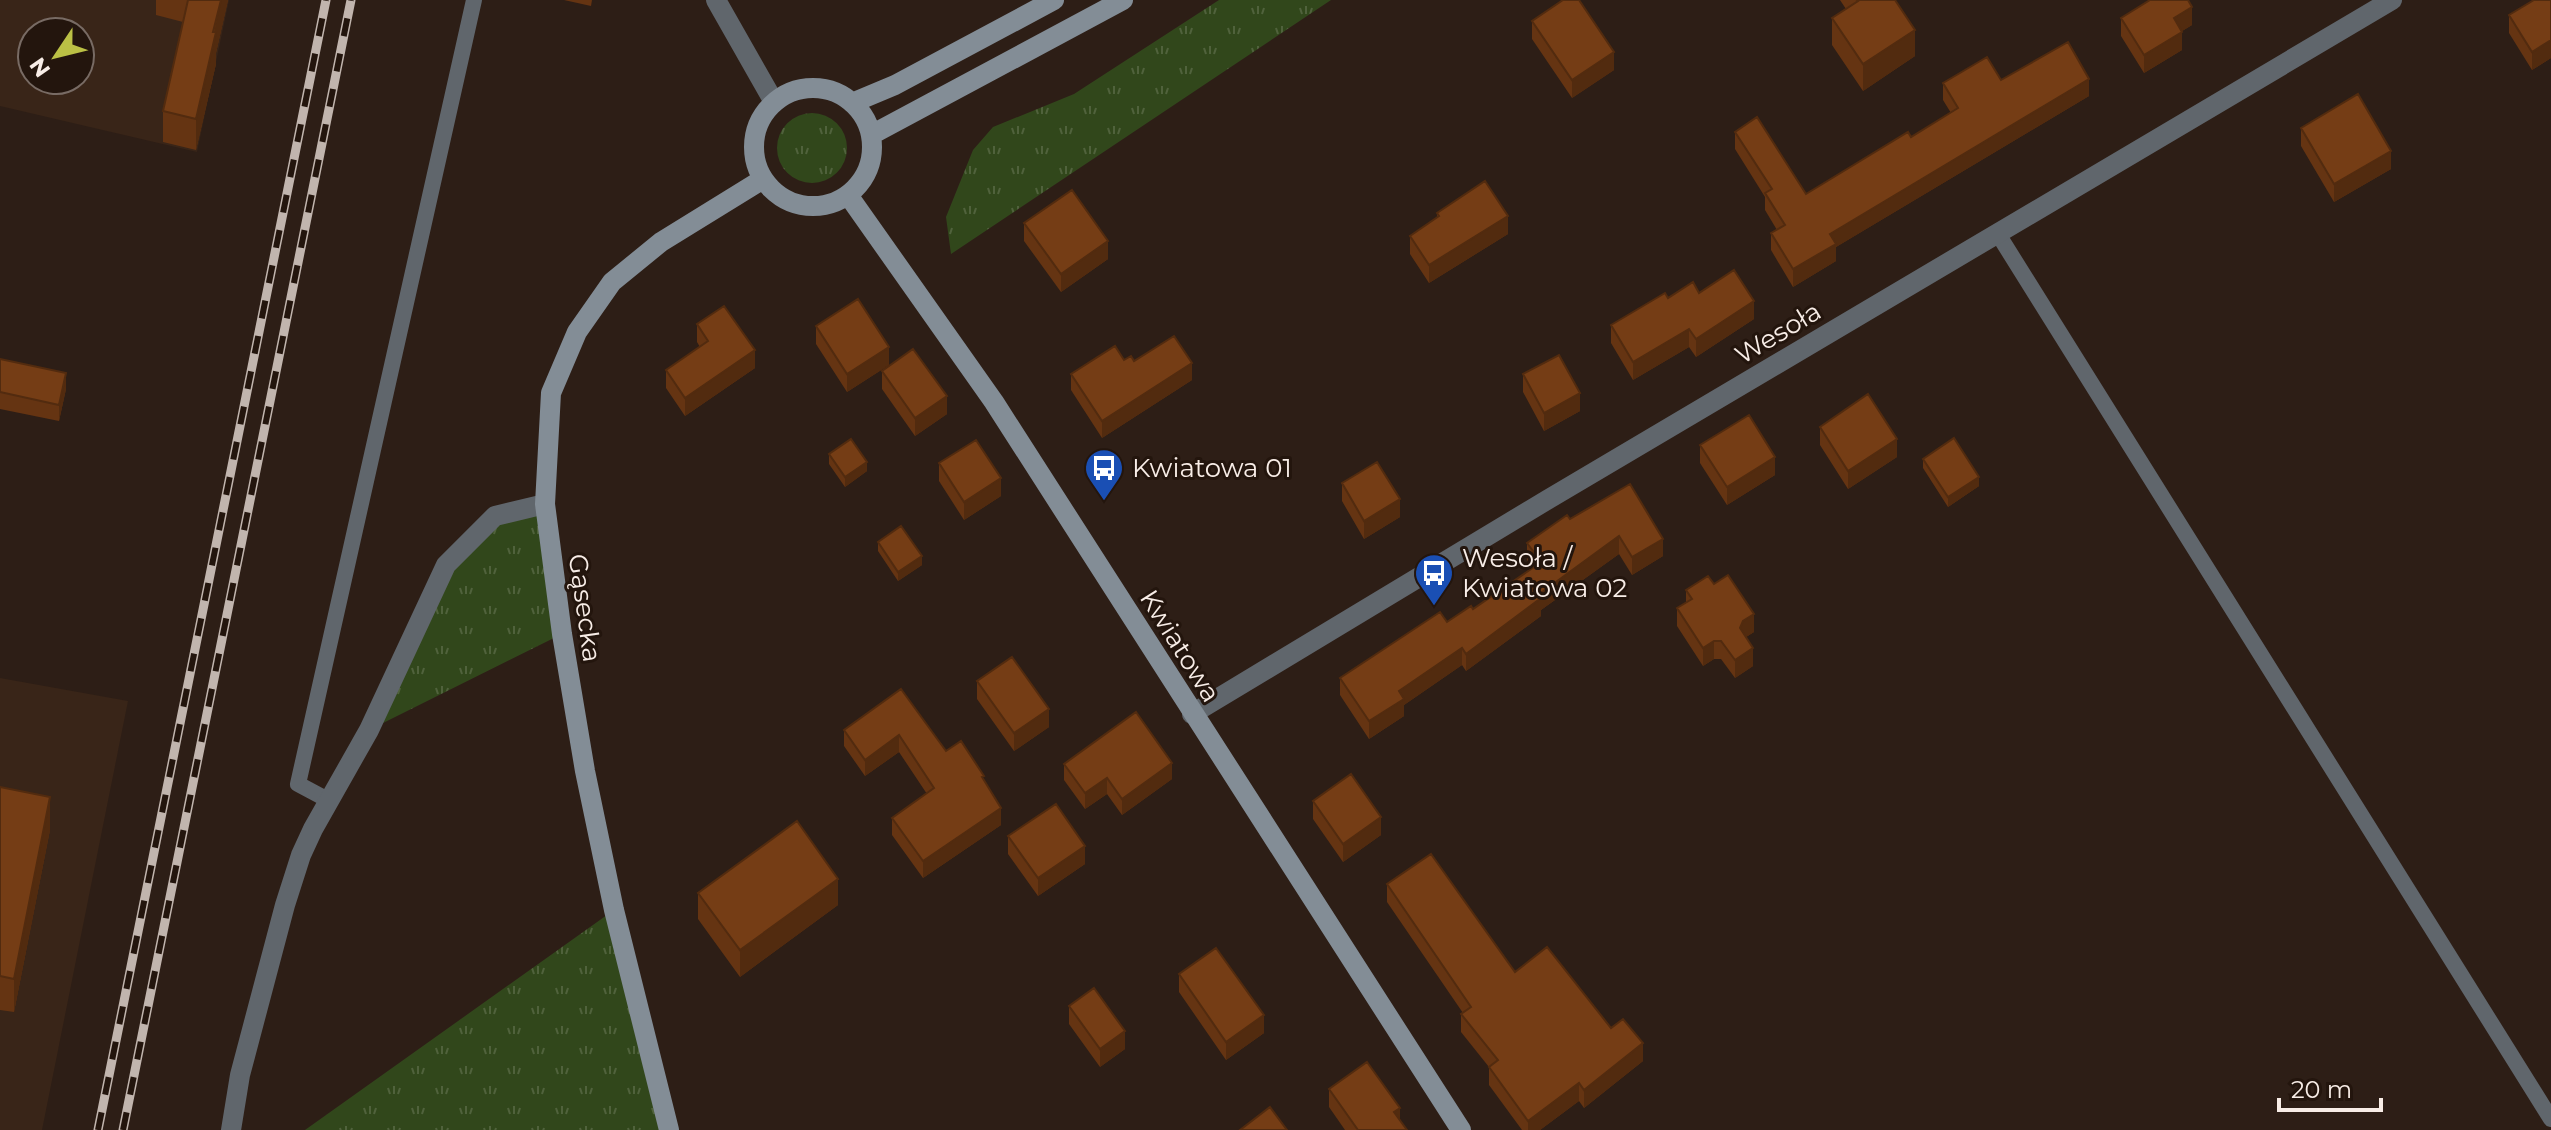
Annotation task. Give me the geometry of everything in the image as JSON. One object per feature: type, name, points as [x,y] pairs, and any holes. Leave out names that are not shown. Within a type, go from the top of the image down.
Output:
[{"type":"main road","points":[[852,103],[895,85],[1054,0]]},
{"type":"main road","points":[[871,135],[1123,0]]},
{"type":"main road","points":[[821,89],[838,93],[852,103],[871,135],[869,164],[863,180],[848,195],[821,206],[804,206],[773,192],[756,164],[753,147],[763,115],[774,102],[796,91],[821,89]]},
{"type":"main road","name":"Gąsecka","points":[[669,1130],[614,910],[585,771],[555,591],[545,504],[551,393],[577,332],[612,282],[661,242],[763,179]]},
{"type":"main road","name":"Kwiatowa","points":[[848,195],[994,402],[1461,1130]]},
{"type":"street","points":[[716,0],[774,102]]},
{"type":"street","name":"Wesoła","points":[[1192,714],[2392,0]]},
{"type":"street","points":[[231,1130],[240,1075],[285,905],[301,855],[328,800],[369,730],[446,565],[495,516],[545,504]]},
{"type":"lane","points":[[328,800],[298,784],[474,0]]},
{"type":"lane","points":[[1998,234],[2551,1119]]},
{"type":"shaded area","points":[[0,0],[229,0],[197,152],[0,106]]},
{"type":"shaded area","points":[[0,678],[128,701],[42,1130],[0,1130]]},
{"type":"green space","points":[[1219,0],[1331,0],[951,254],[946,217],[973,150],[993,127],[1074,94]]},
{"type":"green space","points":[[812,113],[837,123],[847,148],[837,173],[812,183],[787,173],[777,148],[787,123]]},
{"type":"green space","points":[[545,504],[562,634],[369,730],[446,565],[495,516]]},
{"type":"green space","points":[[614,910],[669,1130],[305,1130]]},
{"type":"building","points":[[188,0],[221,0],[196,119],[163,111]]},
{"type":"building","points":[[1563,0],[1579,0],[1614,52],[1572,80],[1532,21]]},
{"type":"building","points":[[1857,0],[1895,0],[1915,30],[1863,64],[1832,18]]},
{"type":"building","points":[[2150,0],[2188,0],[2192,7],[2174,18],[2182,32],[2144,55],[2121,18]]},
{"type":"building","points":[[2534,0],[2551,0],[2551,40],[2532,52],[2509,15]]},
{"type":"building","points":[[2068,42],[2089,79],[1830,234],[1836,244],[1793,269],[1771,233],[1785,225],[1765,193],[1772,189],[1735,132],[1757,117],[1806,194],[1908,132],[1911,137],[1958,108],[1943,83],[1987,57],[2001,80]]},
{"type":"building","points":[[2358,94],[2391,151],[2334,184],[2301,128]]},
{"type":"building","points":[[1485,181],[1508,216],[1429,265],[1410,236],[1439,216],[1437,213]]},
{"type":"building","points":[[1072,190],[1108,241],[1061,274],[1024,223]]},
{"type":"building","points":[[1734,270],[1754,301],[1696,339],[1689,329],[1633,362],[1611,325],[1665,293],[1668,298],[1693,282],[1699,293]]},
{"type":"building","points":[[858,299],[889,347],[847,374],[816,326]]},
{"type":"building","points":[[724,306],[755,350],[685,398],[666,370],[708,341],[697,324]]},
{"type":"building","points":[[1174,336],[1192,363],[1102,421],[1071,374],[1115,346],[1124,360],[1131,356],[1134,361]]},
{"type":"building","points":[[913,349],[947,396],[915,418],[882,371]]},
{"type":"building","points":[[1559,355],[1580,393],[1544,413],[1523,374]]},
{"type":"building","points":[[0,359],[66,373],[59,405],[0,392]]},
{"type":"building","points":[[1868,394],[1897,439],[1848,471],[1820,427]]},
{"type":"building","points":[[1749,415],[1775,457],[1727,487],[1700,445]]},
{"type":"building","points":[[1954,438],[1979,477],[1948,497],[1923,459]]},
{"type":"building","points":[[851,439],[867,462],[845,477],[829,454]]},
{"type":"building","points":[[976,440],[1001,478],[964,502],[939,463]]},
{"type":"building","points":[[1377,462],[1400,499],[1364,521],[1342,483]]},
{"type":"building","points":[[1630,484],[1663,539],[1632,557],[1619,536],[1538,595],[1541,598],[1466,654],[1462,648],[1399,691],[1404,699],[1369,721],[1340,678],[1440,612],[1447,622],[1471,606],[1473,609],[1534,567],[1532,564],[1539,559],[1527,543],[1567,515],[1570,519]]},
{"type":"building","points":[[901,526],[922,556],[898,572],[878,542]]},
{"type":"building","points":[[1728,575],[1754,614],[1743,621],[1740,628],[1753,648],[1735,660],[1721,641],[1714,641],[1703,648],[1677,608],[1692,599],[1686,590],[1708,576],[1714,584]]},
{"type":"building","points":[[1012,657],[1049,709],[1014,733],[977,681]]},
{"type":"building","points":[[901,689],[946,751],[961,741],[1001,808],[923,861],[892,818],[934,788],[899,735],[865,760],[844,730]]},
{"type":"building","points":[[1136,712],[1172,763],[1122,799],[1107,778],[1085,793],[1064,764]]},
{"type":"building","points":[[1351,774],[1381,817],[1343,844],[1313,801]]},
{"type":"building","points":[[0,787],[50,797],[14,979],[0,976]]},
{"type":"building","points":[[1056,804],[1085,846],[1038,878],[1008,836]]},
{"type":"building","points":[[797,821],[838,879],[740,950],[698,893]]},
{"type":"building","points":[[1431,854],[1515,972],[1547,947],[1611,1028],[1623,1019],[1643,1043],[1584,1090],[1579,1083],[1528,1121],[1489,1067],[1498,1060],[1461,1014],[1471,1007],[1387,884]]},
{"type":"building","points":[[1216,948],[1264,1015],[1226,1042],[1179,974]]},
{"type":"building","points":[[1094,988],[1125,1031],[1100,1049],[1069,1006]]},
{"type":"building","points":[[1367,1062],[1400,1108],[1394,1112],[1407,1130],[1358,1130],[1329,1089]]},
{"type":"building","points":[[1270,1107],[1287,1130],[1240,1130]]},
{"type":"railway","points":[[98,1130],[326,0]]},
{"type":"railway","points":[[123,1130],[351,0]]},
{"type":"place","name":"Kwiatowa 01","points":[[1104,502]]},
{"type":"place","name":"Wesoła / Kwiatowa 02","points":[[1434,607]]}]
